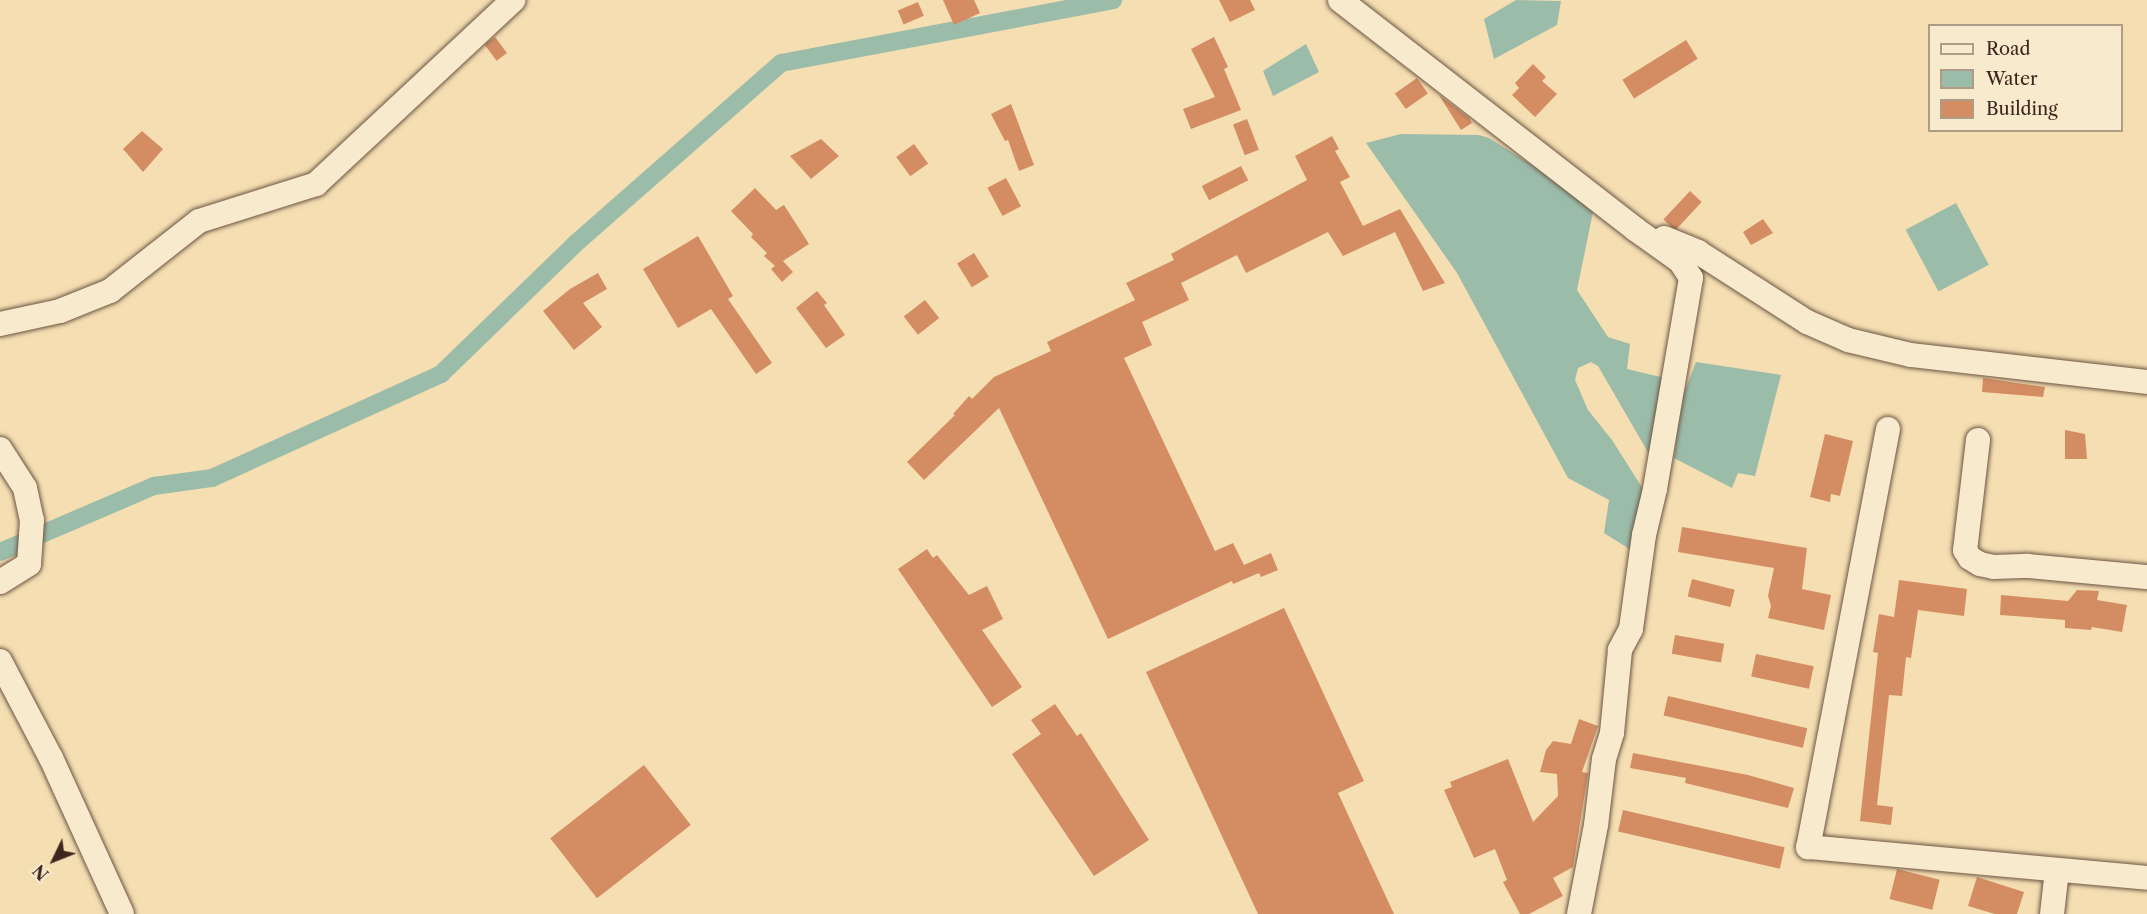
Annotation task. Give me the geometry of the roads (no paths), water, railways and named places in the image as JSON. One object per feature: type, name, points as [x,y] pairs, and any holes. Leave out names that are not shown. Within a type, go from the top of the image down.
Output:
[{"type":"street","points":[[0,324],[60,311],[110,291],[199,221],[316,184],[513,0]]},
{"type":"street","points":[[1340,0],[1635,229],[1680,261],[1689,271],[1691,278],[1655,489],[1644,535],[1631,628],[1620,650],[1612,733],[1604,759],[1596,825],[1579,914]]},
{"type":"street","points":[[1635,229],[1698,252],[1807,322],[1848,340],[1911,355],[2147,382]]},
{"type":"street","points":[[1888,429],[1808,847],[2147,878]]},
{"type":"street","points":[[1978,440],[1965,549],[1971,558],[1980,564],[1994,567],[2028,566],[2147,577]]},
{"type":"street","points":[[0,449],[25,488],[32,520],[29,564],[0,582]]},
{"type":"street","points":[[0,661],[51,758],[122,914]]},
{"type":"street","points":[[2052,914],[2057,870]]},
{"type":"water","points":[[1516,0],[1561,1],[1557,25],[1494,59],[1484,19]]},
{"type":"water","points":[[1306,44],[1319,72],[1273,96],[1263,71]]},
{"type":"water","points":[[1401,134],[1479,135],[1489,138],[1553,178],[1593,212],[1577,290],[1608,337],[1630,344],[1627,369],[1665,378],[1649,454],[1598,366],[1591,362],[1578,368],[1575,380],[1588,410],[1612,440],[1643,489],[1631,550],[1604,533],[1609,500],[1568,478],[1457,273],[1366,143]]},
{"type":"water","points":[[1956,203],[1989,265],[1939,292],[1906,230]]},
{"type":"water","points":[[1696,362],[1781,375],[1755,476],[1738,473],[1732,488],[1674,458],[1681,401]]},
{"type":"waterway","points":[[0,552],[154,486],[212,478],[441,374],[575,244],[781,63],[1113,0]]}]
